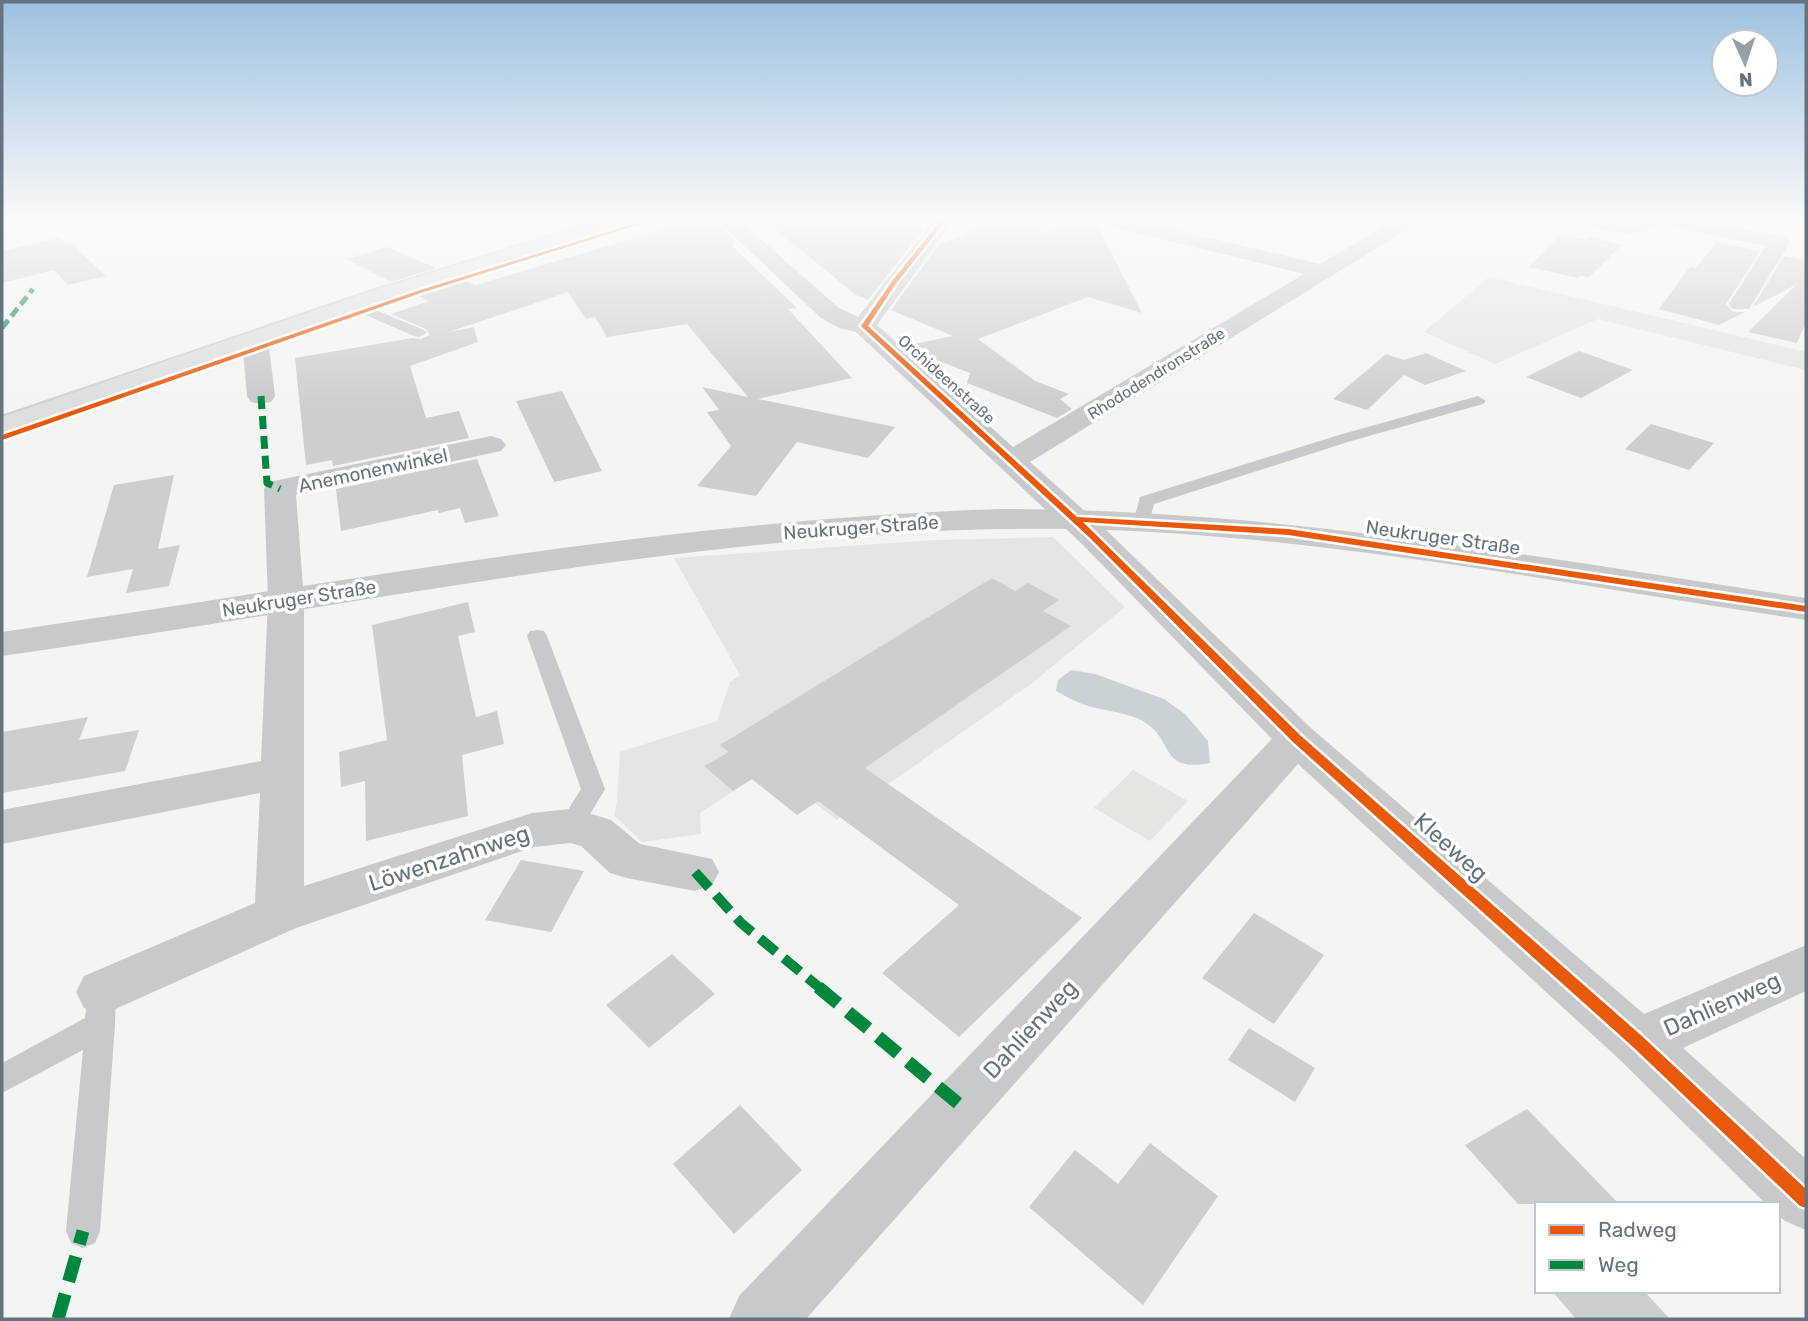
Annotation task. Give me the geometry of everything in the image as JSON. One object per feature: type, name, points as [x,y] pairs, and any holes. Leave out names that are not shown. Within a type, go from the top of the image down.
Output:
[{"type":"main road","points":[[2,426],[421,283]]},
{"type":"street","points":[[796,283],[830,313],[848,323],[864,326],[894,283]]},
{"type":"street","name":"Rhododendronstraße","points":[[1013,460],[1302,283]]},
{"type":"street","points":[[1741,304],[1754,283]]},
{"type":"street","name":"Orchideenstraße","points":[[864,326],[1013,460],[1073,519]]},
{"type":"street","points":[[255,339],[261,396]]},
{"type":"street","name":"Anemonenwinkel","points":[[286,600],[280,489],[491,445]]},
{"type":"street","name":"Neukruger Straße","points":[[2,644],[654,546],[816,528],[947,520],[1073,519],[1288,532],[1806,609]]},
{"type":"street","name":"Kleeweg","points":[[1073,519],[1297,739],[1638,1042],[1806,1200]]},
{"type":"street","points":[[279,914],[286,600]]},
{"type":"street","name":"Dahlienweg","points":[[762,1319],[1297,739]]},
{"type":"street","points":[[2,827],[281,773]]},
{"type":"street","name":"Löwenzahnweg","points":[[101,1008],[279,914],[532,830],[570,826],[595,832],[627,860],[695,872]]},
{"type":"street","name":"Dahlienweg","points":[[1638,1042],[1806,967]]},
{"type":"lane","points":[[354,305],[419,333]]},
{"type":"lane","points":[[1142,523],[1146,501],[1332,442],[1478,401]]},
{"type":"lane","points":[[537,636],[593,789],[570,826]]},
{"type":"lane","points":[[2,1079],[101,1008]]},
{"type":"lane","points":[[83,1231],[101,1008]]},
{"type":"shaded area","points":[[1482,283],[1513,283],[1806,352],[1806,370],[1598,319],[1495,364],[1424,332]]},
{"type":"shaded area","points":[[1053,537],[1125,607],[1031,684],[837,820],[815,803],[797,815],[752,779],[700,813],[701,834],[642,842],[614,815],[620,752],[717,721],[730,682],[740,675],[674,558],[935,540]]},
{"type":"shaded area","points":[[1071,670],[1095,674],[1164,699],[1185,714],[1208,741],[1210,763],[1183,763],[1169,753],[1160,737],[1143,721],[1126,714],[1085,705],[1056,691],[1058,680]]},
{"type":"shaded area","points":[[1133,770],[1188,801],[1150,841],[1094,808]]},
{"type":"building","points":[[455,283],[476,285],[484,283],[770,283],[797,308],[788,309],[852,378],[758,399],[895,427],[868,458],[797,442],[756,496],[697,486],[731,446],[707,412],[719,410],[702,387],[748,397],[687,324],[607,337],[595,317],[586,319],[568,292],[449,332],[474,327],[478,342],[410,366],[426,418],[459,411],[469,438],[333,466],[332,460],[306,465],[295,358],[412,338],[420,339],[430,335],[426,329],[391,314],[429,301],[416,295]]},
{"type":"building","points":[[841,283],[882,283],[868,300],[856,295]]},
{"type":"building","points":[[911,283],[1126,283],[1142,313],[1088,297],[978,339],[1035,381],[1069,394],[1060,399],[1072,409],[1057,418],[967,383],[970,373],[908,349],[905,346],[953,336],[891,310]]},
{"type":"building","points":[[1678,283],[1740,283],[1726,304],[1733,312],[1745,312],[1719,325],[1659,309]]},
{"type":"building","points":[[1768,283],[1806,283],[1806,322],[1797,343],[1748,332],[1797,284],[1753,307]]},
{"type":"building","points":[[1579,351],[1633,370],[1581,398],[1526,377]]},
{"type":"building","points":[[1426,353],[1466,371],[1425,385],[1404,375],[1367,410],[1333,399],[1386,354],[1404,360]]},
{"type":"building","points":[[562,391],[602,471],[554,482],[516,401]]},
{"type":"building","points":[[1651,424],[1714,443],[1689,470],[1625,449]]},
{"type":"building","points":[[477,459],[499,516],[465,523],[460,508],[439,513],[438,510],[341,531],[336,489]]},
{"type":"building","points":[[174,475],[158,549],[180,545],[169,586],[126,593],[133,569],[87,577],[114,485]]},
{"type":"building","points":[[992,578],[1015,591],[1028,583],[1059,600],[1043,611],[1071,626],[865,768],[1082,918],[959,1037],[882,973],[959,905],[818,801],[797,815],[752,779],[733,791],[704,766],[729,752],[720,745]]},
{"type":"building","points":[[468,602],[475,632],[458,636],[476,717],[497,711],[504,744],[462,755],[468,816],[366,841],[365,781],[341,787],[339,752],[387,740],[372,625]]},
{"type":"building","points":[[88,717],[79,740],[139,730],[125,771],[2,793],[2,732]]},
{"type":"building","points":[[521,860],[584,871],[551,932],[485,920]]},
{"type":"building","points":[[1254,913],[1324,955],[1274,1024],[1202,978]]},
{"type":"building","points":[[672,954],[715,994],[649,1048],[606,1005]]},
{"type":"building","points":[[1249,1028],[1315,1068],[1295,1102],[1228,1060]]},
{"type":"building","points":[[740,1105],[802,1170],[734,1234],[673,1164]]},
{"type":"building","points":[[1527,1109],[1617,1202],[1518,1204],[1465,1145]]},
{"type":"building","points":[[1150,1143],[1218,1196],[1143,1305],[1029,1207],[1075,1150],[1118,1184]]},
{"type":"building","points":[[1554,1293],[1646,1293],[1670,1319],[1576,1319]]},
{"type":"marked path","points":[[2,328],[33,289]]},
{"type":"marked path","points":[[261,396],[267,483],[280,489]]},
{"type":"marked path","points":[[695,872],[741,923],[960,1105]]},
{"type":"marked path","points":[[58,1319],[83,1231]]},
{"type":"cycle path","points":[[2,438],[449,283]]},
{"type":"cycle path","points":[[894,283],[864,326],[1093,536],[1297,739],[1638,1042],[1806,1200]]},
{"type":"cycle path","points":[[1073,519],[1288,532],[1806,609]]}]
